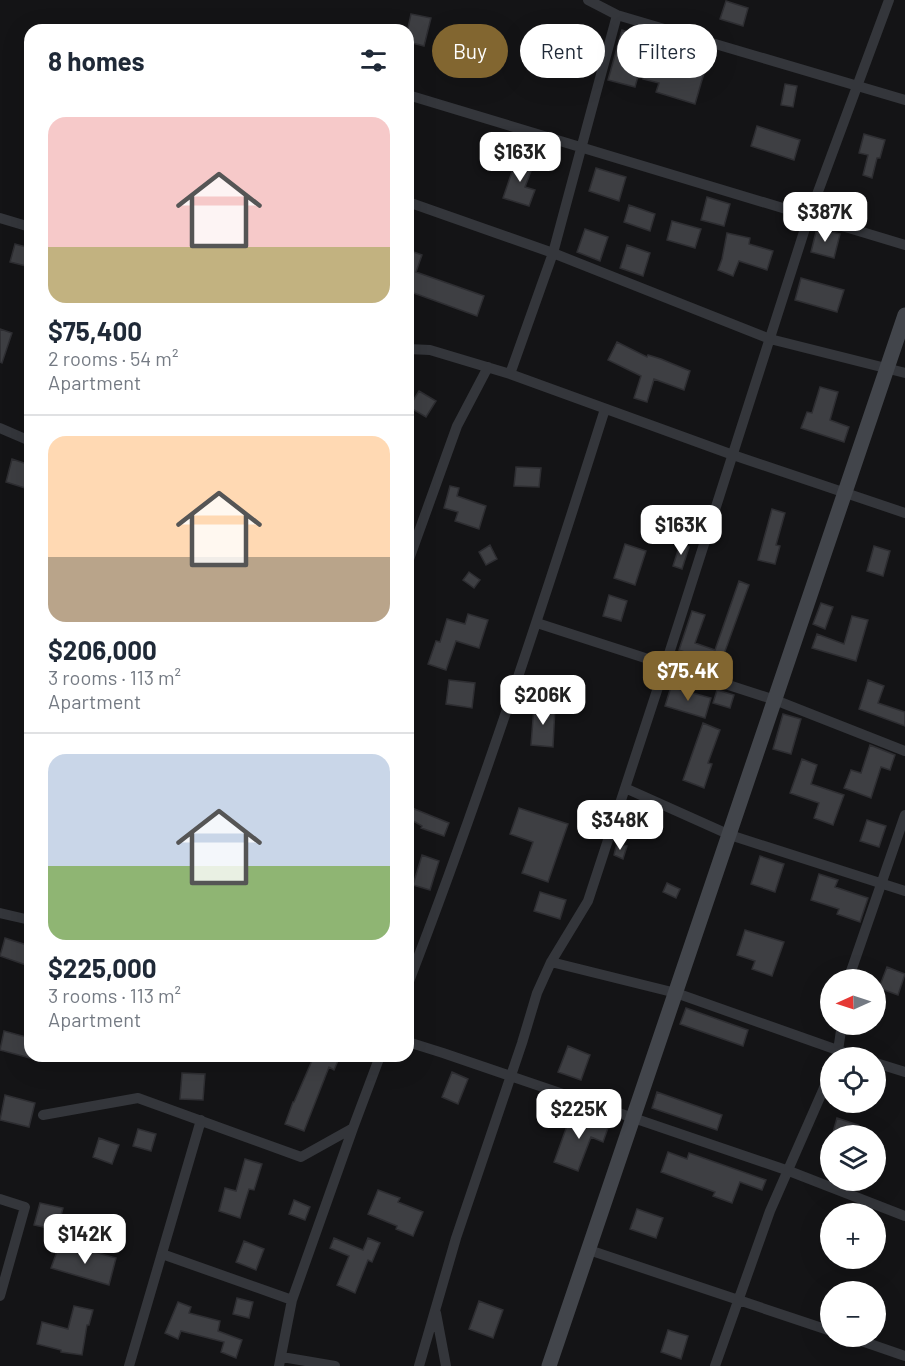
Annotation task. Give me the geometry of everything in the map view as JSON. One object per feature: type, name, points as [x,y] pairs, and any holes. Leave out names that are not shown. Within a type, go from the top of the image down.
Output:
[{"type":"street","points":[[588,0],[617,15],[905,100]]},
{"type":"street","points":[[419,1366],[456,1238],[537,993],[551,962],[588,901],[809,216],[889,0]]},
{"type":"street","points":[[510,374],[553,253],[617,15]]},
{"type":"street","points":[[414,97],[905,245]]},
{"type":"street","points":[[414,204],[553,253],[770,339],[905,373]]},
{"type":"street","points":[[0,218],[24,225]]},
{"type":"street","points":[[549,1366],[905,315]]},
{"type":"street","points":[[414,349],[430,350],[510,374],[733,455],[905,513]]},
{"type":"street","points":[[414,545],[457,426],[488,367]]},
{"type":"street","points":[[414,968],[537,623],[604,409]]},
{"type":"street","points":[[0,428],[24,438]]},
{"type":"street","points":[[537,623],[775,700],[905,751]]},
{"type":"street","points":[[625,788],[730,836],[905,891]]},
{"type":"street","points":[[852,969],[905,815]]},
{"type":"street","points":[[0,913],[24,919]]},
{"type":"street","points":[[551,962],[676,993],[820,1047]]},
{"type":"street","points":[[414,1044],[789,1172],[905,1216]]},
{"type":"street","points":[[335,1366],[280,1361],[292,1300],[378,1062]]},
{"type":"street","points":[[886,1066],[905,1072]]},
{"type":"street","points":[[43,1115],[138,1098],[301,1157],[353,1128]]},
{"type":"street","points":[[715,1366],[740,1301],[770,1211],[820,1098]]},
{"type":"street","points":[[129,1366],[201,1120]]},
{"type":"street","points":[[0,1199],[25,1207],[0,1296]]},
{"type":"street","points":[[589,1250],[820,1327]]},
{"type":"street","points":[[162,1254],[292,1300]]},
{"type":"street","points":[[435,1308],[446,1366]]},
{"type":"street","points":[[879,1347],[905,1356]]},
{"type":"building","points":[[726,1],[748,8],[743,26],[720,19]]},
{"type":"building","points":[[411,14],[431,18],[424,46],[414,44],[414,24],[409,24]]},
{"type":"building","points":[[617,48],[617,78],[638,78],[635,87],[608,80]]},
{"type":"building","points":[[703,78],[695,104],[656,92],[659,83],[643,79]]},
{"type":"building","points":[[785,84],[797,86],[793,107],[781,105]]},
{"type":"building","points":[[757,126],[800,140],[794,160],[751,146]]},
{"type":"building","points":[[864,134],[885,140],[872,178],[863,175],[868,155],[859,153]]},
{"type":"building","points":[[517,157],[534,163],[525,187],[535,190],[529,206],[503,198]]},
{"type":"building","points":[[596,168],[626,177],[619,201],[589,191]]},
{"type":"building","points":[[707,197],[730,204],[724,226],[701,220]]},
{"type":"building","points":[[629,205],[655,214],[650,231],[624,222]]},
{"type":"building","points":[[672,221],[701,229],[695,248],[667,240]]},
{"type":"building","points":[[817,228],[840,234],[834,258],[811,252]]},
{"type":"building","points":[[585,229],[608,237],[600,261],[577,252]]},
{"type":"building","points":[[727,233],[750,238],[749,244],[773,251],[767,270],[739,261],[733,276],[718,270]]},
{"type":"building","points":[[15,244],[24,246],[24,266],[10,262]]},
{"type":"building","points":[[627,245],[650,253],[643,276],[620,268]]},
{"type":"building","points":[[414,252],[422,255],[416,272],[484,296],[477,316],[414,293]]},
{"type":"building","points":[[801,278],[844,290],[837,312],[795,300]]},
{"type":"building","points":[[0,329],[12,333],[2,363],[0,362]]},
{"type":"building","points":[[617,342],[647,357],[648,355],[661,359],[690,371],[684,390],[654,379],[647,402],[634,398],[641,376],[608,360]]},
{"type":"building","points":[[820,387],[838,392],[830,420],[849,427],[844,442],[801,428],[807,412],[812,413]]},
{"type":"building","points":[[419,391],[436,401],[426,417],[414,410],[414,399]]},
{"type":"building","points":[[12,459],[24,463],[24,488],[6,482]]},
{"type":"building","points":[[516,467],[541,468],[539,487],[514,486]]},
{"type":"building","points":[[450,486],[459,488],[457,496],[486,506],[479,529],[455,521],[458,512],[444,508]]},
{"type":"building","points":[[772,509],[785,513],[776,545],[780,546],[775,564],[758,560]]},
{"type":"building","points":[[625,544],[646,551],[635,585],[614,578]]},
{"type":"building","points":[[680,544],[689,547],[682,569],[673,566]]},
{"type":"building","points":[[490,545],[497,559],[486,565],[479,552]]},
{"type":"building","points":[[874,546],[890,551],[883,576],[867,571]]},
{"type":"building","points":[[469,572],[480,580],[474,588],[463,580]]},
{"type":"building","points":[[739,581],[749,585],[720,665],[679,650],[692,611],[705,615],[695,643],[715,650]]},
{"type":"building","points":[[609,595],[627,601],[621,621],[603,616]]},
{"type":"building","points":[[821,603],[833,607],[825,629],[813,624]]},
{"type":"building","points":[[468,614],[488,620],[479,648],[456,641],[446,670],[428,664],[436,641],[440,642],[447,619],[465,624]]},
{"type":"building","points":[[852,616],[868,620],[856,661],[812,648],[817,634],[844,644]]},
{"type":"building","points":[[449,680],[475,683],[472,708],[446,704]]},
{"type":"building","points":[[868,680],[884,686],[878,703],[905,712],[905,726],[859,709]]},
{"type":"building","points":[[671,687],[711,698],[705,718],[665,706]]},
{"type":"building","points":[[717,690],[734,695],[730,708],[713,703]]},
{"type":"building","points":[[534,706],[555,707],[553,747],[531,745]]},
{"type":"building","points":[[783,714],[801,719],[791,754],[773,749]]},
{"type":"building","points":[[703,723],[720,730],[708,763],[712,764],[704,788],[683,780]]},
{"type":"building","points":[[870,745],[895,755],[890,770],[881,767],[871,798],[844,788],[851,770],[861,773]]},
{"type":"building","points":[[802,759],[817,765],[811,784],[844,795],[833,825],[814,818],[819,803],[790,793]]},
{"type":"building","points":[[519,808],[568,824],[548,882],[522,873],[533,842],[510,834]]},
{"type":"building","points":[[414,809],[449,823],[444,836],[421,828],[422,826],[414,821]]},
{"type":"building","points":[[867,820],[886,826],[879,847],[860,841]]},
{"type":"building","points":[[617,843],[627,846],[623,859],[614,855]]},
{"type":"building","points":[[422,855],[439,861],[430,890],[414,885]]},
{"type":"building","points":[[760,856],[784,864],[775,892],[751,884]]},
{"type":"building","points":[[819,874],[838,880],[835,887],[868,898],[860,922],[837,914],[839,909],[811,900]]},
{"type":"building","points":[[667,883],[680,889],[676,898],[663,892]]},
{"type":"building","points":[[540,892],[566,900],[560,919],[534,911]]},
{"type":"building","points":[[745,930],[784,942],[772,976],[752,969],[755,961],[737,955]]},
{"type":"building","points":[[5,938],[24,944],[24,964],[0,956]]},
{"type":"building","points":[[887,967],[905,974],[898,995],[886,991]]},
{"type":"building","points":[[686,1008],[748,1030],[743,1046],[680,1024]]},
{"type":"building","points":[[4,1031],[24,1036],[24,1056],[0,1050]]},
{"type":"building","points":[[568,1046],[590,1055],[581,1080],[558,1072]]},
{"type":"building","points":[[311,1062],[337,1062],[334,1070],[329,1067],[304,1131],[285,1124]]},
{"type":"building","points":[[452,1072],[468,1079],[458,1104],[442,1097]]},
{"type":"building","points":[[182,1073],[205,1074],[203,1100],[180,1099]]},
{"type":"building","points":[[657,1092],[722,1115],[717,1130],[652,1108]]},
{"type":"building","points":[[5,1095],[35,1103],[29,1127],[0,1120]]},
{"type":"building","points":[[572,1112],[609,1125],[603,1142],[591,1137],[578,1171],[554,1162]]},
{"type":"building","points":[[837,1118],[858,1125],[835,1125]]},
{"type":"building","points":[[138,1129],[156,1134],[151,1151],[133,1146]]},
{"type":"building","points":[[99,1138],[119,1145],[112,1164],[93,1157]]},
{"type":"building","points":[[668,1152],[687,1159],[689,1153],[766,1180],[762,1190],[740,1182],[732,1203],[713,1196],[715,1192],[661,1172]]},
{"type":"building","points":[[245,1159],[262,1164],[254,1190],[249,1189],[240,1218],[219,1211],[225,1188],[236,1191]]},
{"type":"building","points":[[378,1190],[400,1198],[398,1202],[423,1212],[413,1236],[396,1229],[397,1226],[368,1214]]},
{"type":"building","points":[[294,1200],[310,1207],[305,1220],[289,1214]]},
{"type":"building","points":[[40,1203],[63,1208],[57,1230],[34,1225]]},
{"type":"building","points":[[637,1209],[663,1218],[656,1238],[630,1229]]},
{"type":"building","points":[[334,1238],[363,1250],[368,1238],[380,1243],[372,1262],[368,1260],[355,1293],[337,1285],[349,1256],[330,1248]]},
{"type":"building","points":[[244,1241],[264,1249],[256,1270],[236,1262]]},
{"type":"building","points":[[59,1246],[89,1257],[91,1251],[116,1258],[109,1285],[51,1268]]},
{"type":"building","points":[[237,1298],[253,1302],[249,1318],[233,1314]]},
{"type":"building","points":[[479,1301],[503,1310],[493,1338],[469,1329]]},
{"type":"building","points":[[178,1302],[191,1307],[189,1313],[220,1321],[218,1331],[242,1340],[236,1358],[221,1352],[224,1342],[181,1331],[178,1339],[165,1333]]},
{"type":"building","points":[[74,1306],[93,1310],[89,1325],[87,1325],[82,1355],[61,1352],[61,1350],[37,1344],[42,1322],[68,1329]]},
{"type":"building","points":[[668,1330],[688,1336],[681,1359],[661,1352]]}]
